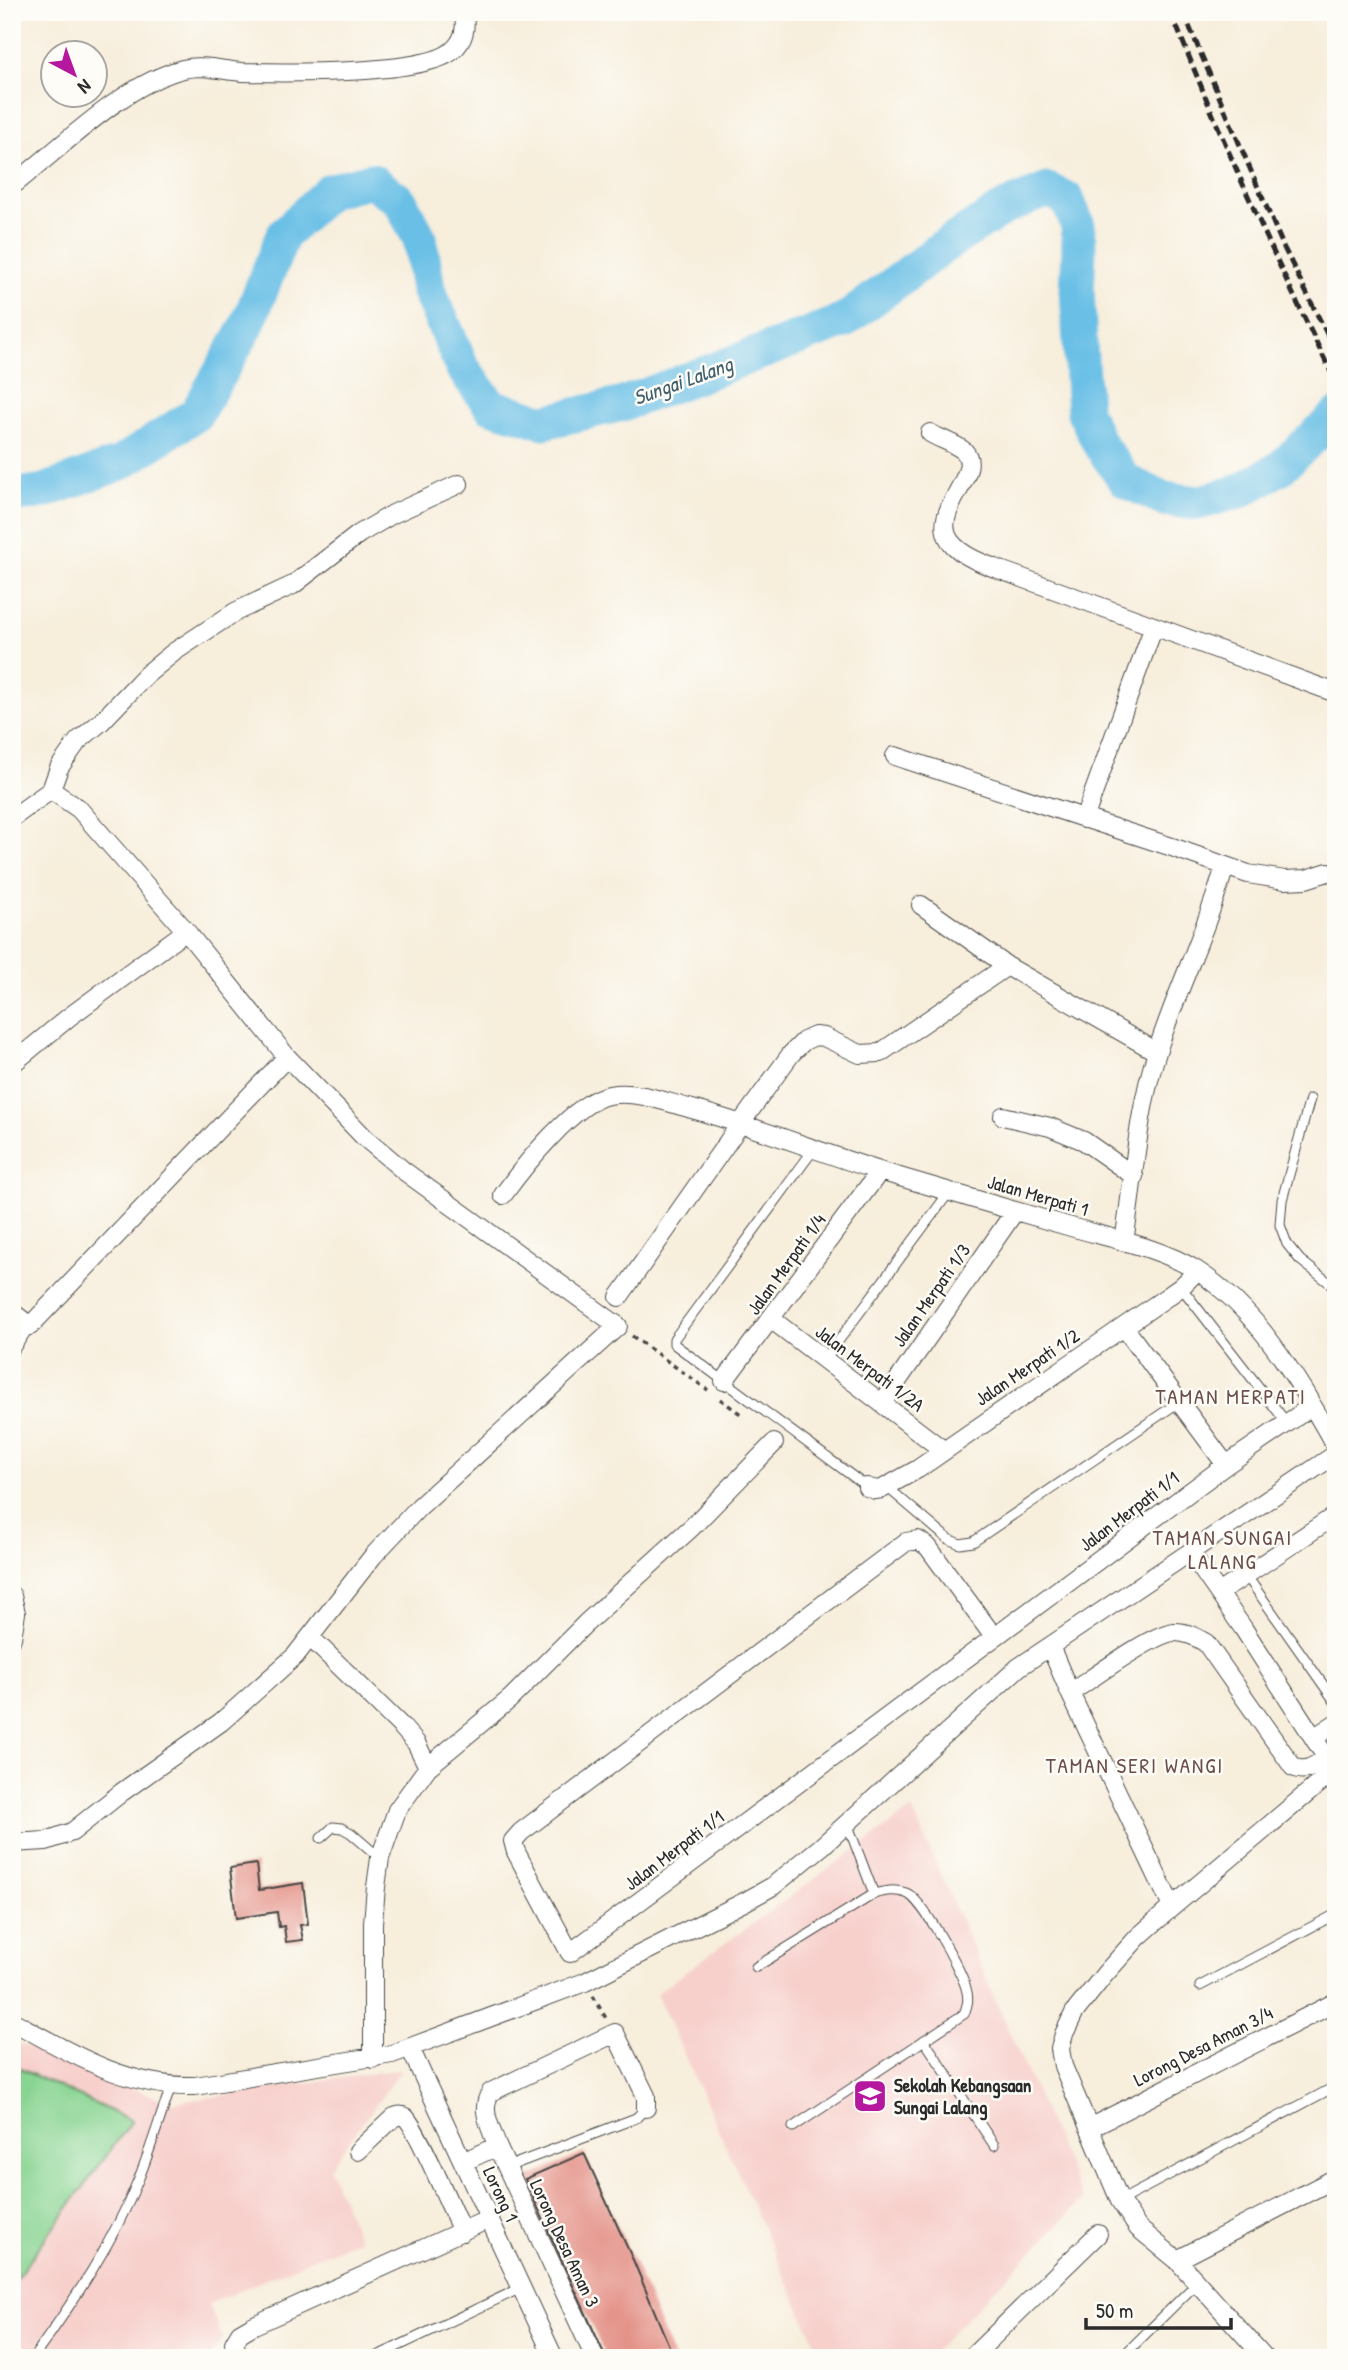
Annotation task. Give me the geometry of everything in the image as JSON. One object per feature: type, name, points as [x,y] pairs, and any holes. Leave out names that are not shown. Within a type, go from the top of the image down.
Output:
[{"type":"street","points":[[12,186],[84,127],[125,97],[160,77],[185,68],[288,73],[397,67],[436,60],[451,52],[459,43],[464,34],[464,12]]},
{"type":"street","points":[[930,433],[964,451],[969,461],[969,470],[951,502],[945,530],[951,543],[982,563],[1336,693]]},
{"type":"street","points":[[12,818],[51,790],[59,768],[78,741],[101,722],[146,675],[174,652],[235,612],[293,585],[359,534],[393,514],[459,484]]},
{"type":"street","points":[[1084,819],[1154,626]]},
{"type":"street","points":[[895,756],[1248,874],[1285,880],[1306,879],[1328,872]]},
{"type":"street","points":[[12,1843],[46,1841],[84,1824],[122,1791],[221,1721],[295,1656],[373,1556],[419,1507],[618,1326],[404,1171],[364,1137],[287,1057],[186,930],[79,809],[51,790]]},
{"type":"street","points":[[1124,1242],[1148,1083],[1225,866]]},
{"type":"street","points":[[921,905],[1007,966],[1157,1052]]},
{"type":"street","points":[[12,1064],[69,1017],[186,930]]},
{"type":"street","points":[[619,1297],[741,1123],[804,1041],[815,1036],[824,1037],[860,1054],[880,1053],[1007,966]]},
{"type":"street","points":[[12,1312],[30,1326],[287,1057]]},
{"type":"street","name":"Jalan Merpati 1","points":[[503,1195],[531,1158],[584,1107],[609,1095],[648,1097],[741,1123],[880,1171],[1124,1242],[1179,1261],[1220,1289],[1266,1336],[1336,1447]]},
{"type":"street","points":[[1003,1116],[1050,1127],[1084,1141],[1134,1176]]},
{"type":"street","name":"Jalan Merpati 1/4","points":[[724,1381],[880,1171]]},
{"type":"street","name":"Jalan Merpati 1/3","points":[[883,1402],[1015,1211]]},
{"type":"street","name":"Jalan Merpati 1/2","points":[[876,1488],[943,1450],[1181,1287],[1197,1271]]},
{"type":"street","name":"Jalan Merpati 1/2A","points":[[771,1320],[883,1402],[943,1450]]},
{"type":"street","points":[[1124,1327],[1226,1465]]},
{"type":"street","name":"Jalan Merpati 1/1","points":[[570,1953],[1226,1465],[1312,1406]]},
{"type":"street","points":[[373,2059],[373,1923],[380,1858],[397,1810],[428,1767],[510,1699],[594,1615],[692,1528],[774,1443]]},
{"type":"street","points":[[12,2021],[67,2051],[119,2074],[171,2087],[195,2086],[373,2059],[410,2048],[585,1982],[773,1886],[847,1823],[996,1686],[1050,1646],[1336,1454]]},
{"type":"street","points":[[1219,1593],[1336,1515]]},
{"type":"street","points":[[585,1982],[516,1852],[513,1841],[522,1832],[906,1542],[918,1540],[928,1547],[994,1637]]},
{"type":"street","points":[[1190,1552],[1333,1766]]},
{"type":"street","points":[[12,1596],[16,1613],[12,1639]]},
{"type":"street","points":[[1070,1693],[1150,1642],[1173,1632],[1194,1636],[1206,1643],[1293,1768],[1300,1771],[1333,1766]]},
{"type":"street","points":[[311,1638],[402,1727],[416,1743],[428,1767]]},
{"type":"street","points":[[1050,1646],[1172,1907]]},
{"type":"street","points":[[1315,1737],[1336,1723]]},
{"type":"street","points":[[1261,2356],[1177,2260],[1138,2228],[1120,2201],[1063,2066],[1060,2049],[1074,2013],[1138,1937],[1333,1766]]},
{"type":"street","name":"Lorong Desa Aman 3/4","points":[[1089,2127],[1336,2002]]},
{"type":"street","points":[[615,2033],[646,2096],[646,2108]]},
{"type":"street","name":"Lorong Desa Aman 3","points":[[595,2358],[497,2146],[485,2112],[485,2101],[491,2092],[615,2033]]},
{"type":"street","name":"Lorong 1","points":[[410,2048],[554,2358]]},
{"type":"street","points":[[358,2151],[394,2117],[400,2115],[406,2118],[462,2232]]},
{"type":"street","points":[[463,2162],[497,2146]]},
{"type":"street","points":[[1177,2260],[1336,2178]]},
{"type":"street","points":[[239,2358],[234,2343],[240,2333],[489,2219]]},
{"type":"street","points":[[971,2358],[1098,2234]]},
{"type":"lane","points":[[1310,1099],[1282,1200],[1280,1224],[1287,1244],[1300,1260],[1336,1287]]},
{"type":"lane","points":[[814,1148],[674,1339],[674,1344],[948,1539],[960,1544],[973,1542],[1179,1402]]},
{"type":"lane","points":[[825,1359],[950,1191]]},
{"type":"lane","points":[[1181,1287],[1286,1422]]},
{"type":"lane","points":[[12,1353],[30,1326]]},
{"type":"lane","points":[[1246,1575],[1336,1703]]},
{"type":"lane","points":[[847,1823],[874,1894]]},
{"type":"lane","points":[[321,1838],[333,1827],[342,1828],[380,1858]]},
{"type":"lane","points":[[756,1967],[874,1894],[887,1890],[908,1893],[924,1908],[966,1986],[969,2002],[964,2014],[793,2127]]},
{"type":"lane","points":[[1200,1986],[1336,1913]]},
{"type":"lane","points":[[924,2040],[993,2145]]},
{"type":"lane","points":[[1120,2201],[1336,2086]]},
{"type":"lane","points":[[36,2354],[64,2315],[111,2235],[138,2179],[171,2087]]},
{"type":"lane","points":[[507,2167],[636,2118],[646,2108]]},
{"type":"lane","points":[[1121,2358],[1197,2283]]},
{"type":"lane","points":[[373,2358],[521,2288]]},
{"type":"path","points":[[618,1326],[750,1420]]},
{"type":"path","points":[[585,1982],[615,2033]]},
{"type":"shaded area","name":"Sekolah Kebangsaan Sungai Lalang","points":[[912,1809],[1083,2200],[927,2358],[822,2358],[656,1993]]},
{"type":"shaded area","points":[[12,2041],[171,2103],[402,2069],[329,2168],[359,2239],[208,2304],[223,2339],[209,2358],[12,2358]]},
{"type":"green space","points":[[12,2065],[132,2121],[12,2284]]},
{"type":"building","points":[[256,1864],[259,1890],[303,1883],[308,1924],[300,1925],[303,1940],[286,1942],[284,1926],[279,1927],[277,1912],[236,1918],[230,1868]]},
{"type":"building","points":[[584,2153],[674,2358],[606,2358],[525,2179]]},
{"type":"waterway","name":"Sungai Lalang","points":[[12,496],[44,491],[121,463],[196,414],[246,328],[283,235],[329,191],[371,180],[400,201],[420,239],[428,289],[462,367],[491,406],[544,422],[623,404],[844,321],[944,246],[1006,207],[1048,190],[1067,199],[1078,226],[1077,291],[1084,412],[1100,445],[1126,481],[1164,499],[1198,503],[1240,491],[1280,468],[1336,416]]},
{"type":"railway","points":[[1171,12],[1249,199],[1336,382]]},
{"type":"railway","points":[[1183,12],[1284,248],[1336,352]]},
{"type":"place","name":"Sekolah Kebangsaan Sungai Lalang","points":[[870,2096]]},
{"type":"district","name":"TAMAN MERPATI","points":[[1231,1397]]},
{"type":"district","name":"TAMAN SUNGAI LALANG","points":[[1223,1550]]},
{"type":"district","name":"TAMAN SERI WANGI","points":[[1135,1766]]}]
